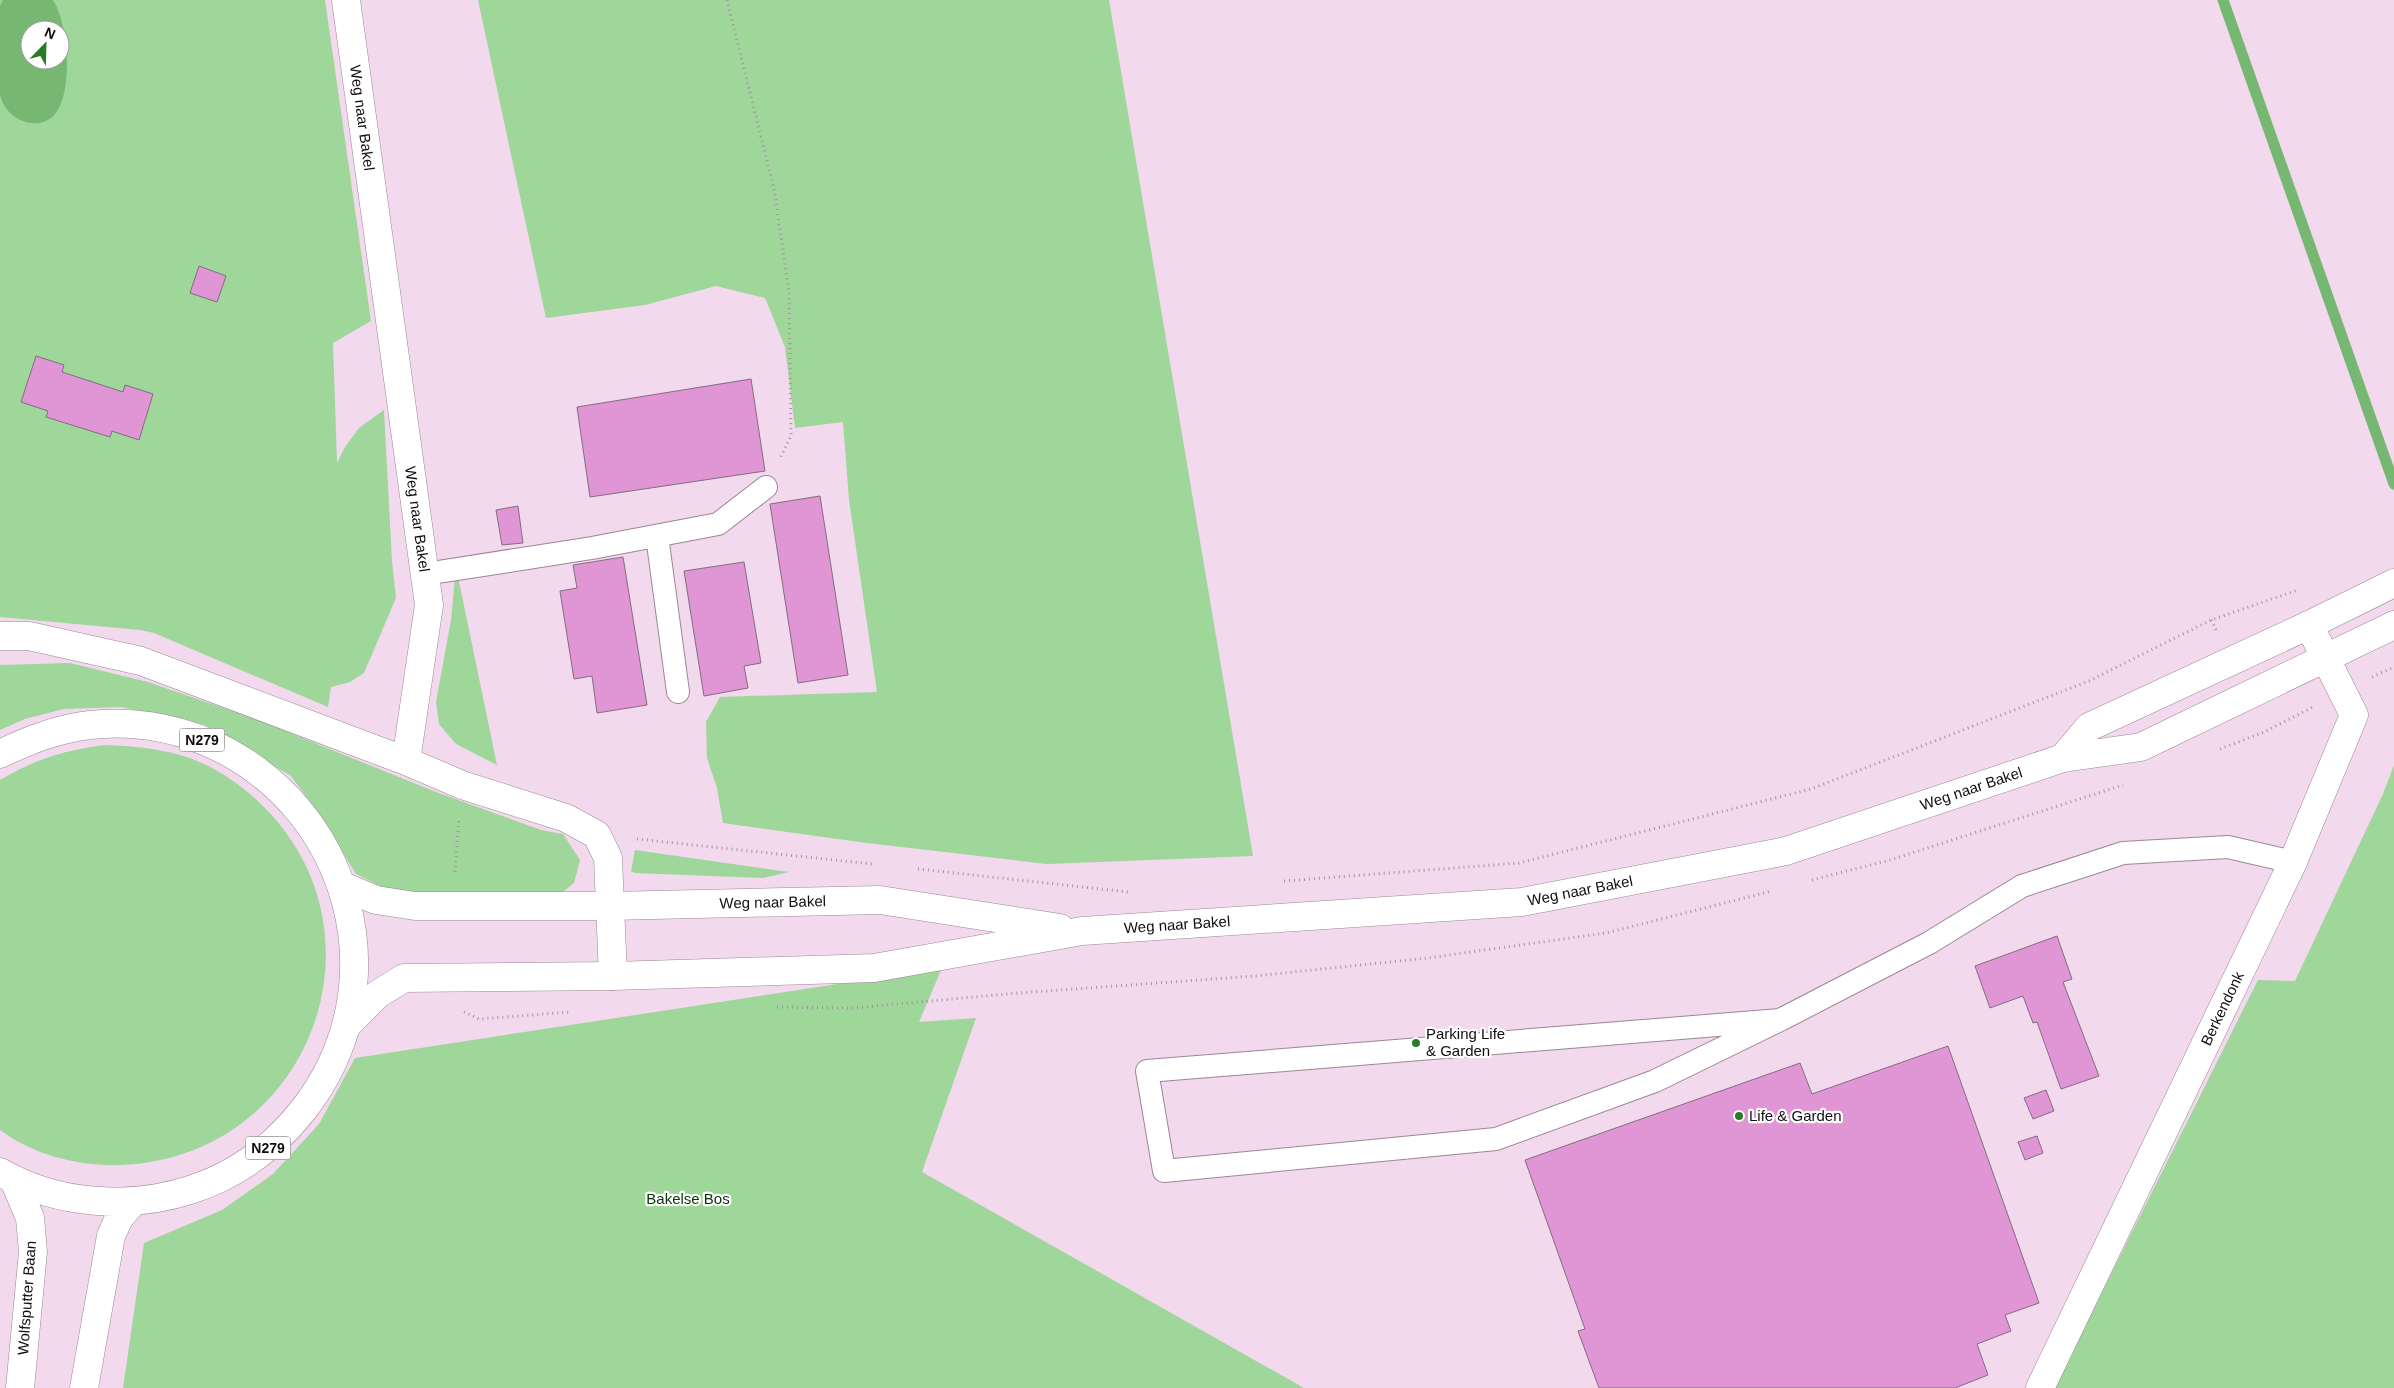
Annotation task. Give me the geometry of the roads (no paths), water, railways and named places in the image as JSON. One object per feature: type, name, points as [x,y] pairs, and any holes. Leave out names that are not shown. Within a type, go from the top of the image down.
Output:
[{"type":"main road","name":"Weg naar Bakel","points":[[346,0],[429,605],[406,761]]},
{"type":"main road","points":[[2064,758],[2089,727],[2309,625],[2394,583]]},
{"type":"main road","name":"Berkendonk","points":[[2040,1388],[2293,862],[2354,715],[2309,625]]},
{"type":"main road","name":"Weg naar Bakel","points":[[347,1025],[378,994],[404,978],[613,976],[874,968],[1082,931],[1522,902],[1786,851],[2064,758],[2141,747],[2394,625]]},
{"type":"main road","points":[[0,636],[30,636],[141,661],[406,761],[462,785],[566,818],[597,834],[608,858],[613,976]]},
{"type":"main road","name":"N279","points":[[0,754],[36,737],[92,724],[124,724],[155,727],[191,736],[225,750],[255,768],[279,788],[308,822],[326,850],[342,886],[354,944],[354,981],[347,1025],[331,1067],[314,1096],[293,1123],[271,1145],[230,1173],[174,1196],[133,1202],[72,1199],[7,1176]]},
{"type":"main road","name":"Weg naar Bakel","points":[[342,886],[376,900],[415,906],[610,906],[880,900],[1082,931]]},
{"type":"main road","name":"Wolfsputter Baan","points":[[7,1176],[30,1218],[33,1252],[20,1388]]},
{"type":"main road","points":[[84,1388],[111,1236],[119,1218],[133,1202]]},
{"type":"lane","points":[[424,574],[592,548],[718,524],[766,487]]},
{"type":"lane","points":[[657,536],[678,692]]},
{"type":"lane","points":[[1780,1020],[1147,1071],[1164,1172],[1496,1139],[1655,1081],[1780,1020],[1929,942],[2022,886],[2123,854],[2228,847],[2293,862]]},
{"type":"waterway","points":[[2223,0],[2394,484]]},
{"type":"place","name":"Parking Life & Garden","points":[[1416,1043]]},
{"type":"place","name":"Life & Garden","points":[[1739,1116]]},
{"type":"park label","name":"Bakelse Bos","points":[[688,1199]]}]
